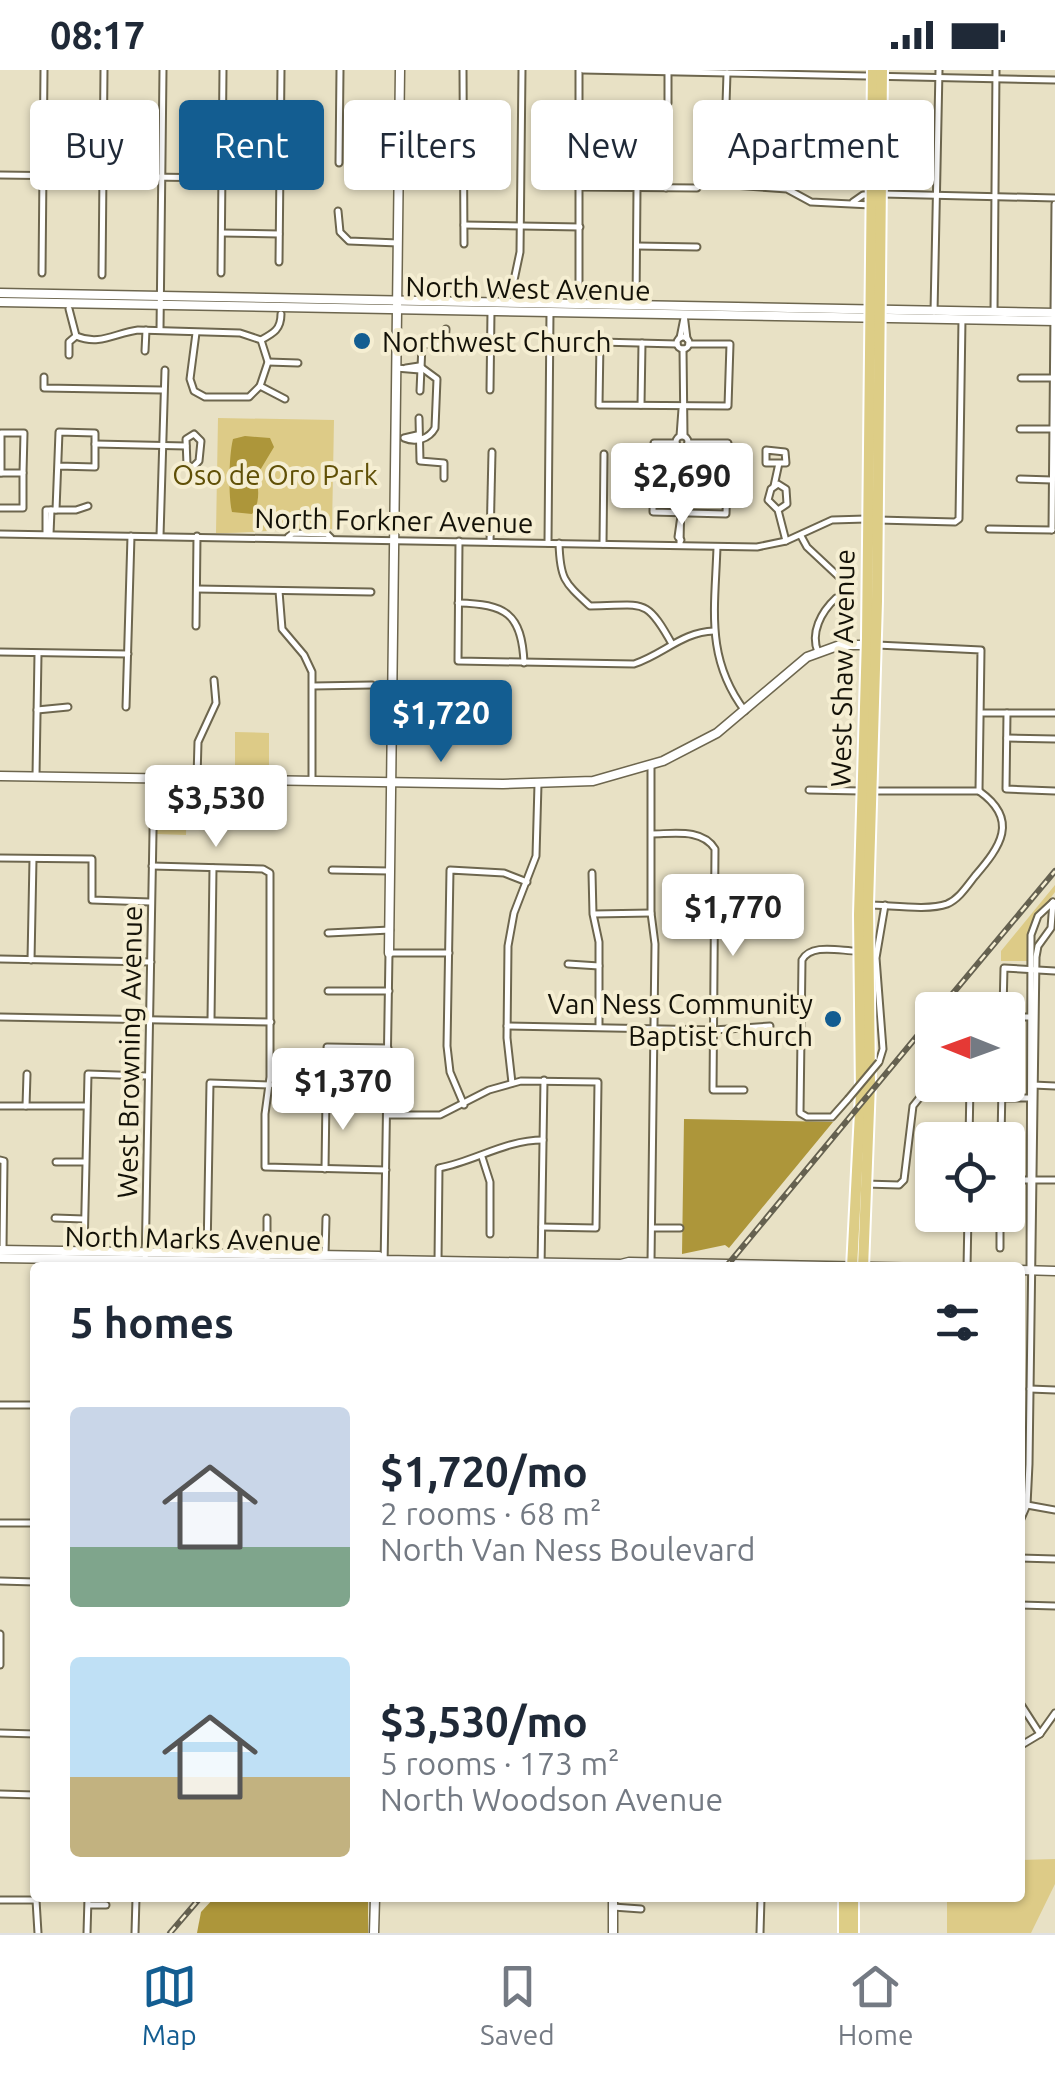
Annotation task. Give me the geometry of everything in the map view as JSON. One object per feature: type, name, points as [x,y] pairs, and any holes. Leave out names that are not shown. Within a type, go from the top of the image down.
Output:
[{"type":"main road","points":[[389,952],[394,539],[401,368],[397,304],[400,70]]},
{"type":"main road","points":[[875,198],[876,167],[872,155],[878,73]]},
{"type":"main road","name":"West Shaw Avenue","points":[[863,1262],[870,1084],[864,951],[868,904],[863,898],[876,548],[872,519],[879,410],[875,198],[878,73]]},
{"type":"main road","name":"West Shaw Avenue","points":[[866,791],[864,730],[871,645],[872,519],[868,424],[880,244],[875,198]]},
{"type":"main road","name":"North West Avenue","points":[[0,294],[159,300]]},
{"type":"main road","points":[[26,302],[32,298],[97,295]]},
{"type":"main road","name":"North West Avenue","points":[[0,302],[159,300],[549,308],[792,308],[962,319],[1054,317]]},
{"type":"main road","points":[[684,320],[688,310],[724,308]]},
{"type":"main road","points":[[758,315],[790,312],[792,308]]},
{"type":"main road","name":"North West Avenue","points":[[636,309],[684,320],[934,312],[1008,312],[1054,317]]},
{"type":"main road","points":[[962,319],[1008,312]]},
{"type":"main road","points":[[869,394],[879,410]]},
{"type":"main road","points":[[868,424],[873,437],[873,464],[878,467]]},
{"type":"main road","points":[[0,776],[538,784],[598,780],[651,765],[703,741],[746,712],[796,665],[818,652],[840,646],[871,645]]},
{"type":"main road","name":"West Shaw Avenue","points":[[852,1262],[860,1109],[864,854]]},
{"type":"main road","points":[[40,1262],[65,1252]]},
{"type":"main road","name":"North Marks Avenue","points":[[2,1253],[84,1252],[145,1260],[208,1254],[267,1261],[325,1255],[378,1256],[382,1262]]},
{"type":"main road","name":"North Marks Avenue","points":[[2,1253],[34,1262]]},
{"type":"main road","name":"North Marks Avenue","points":[[74,1262],[304,1262]]},
{"type":"main road","points":[[1025,1270],[1055,1270]]},
{"type":"main road","points":[[374,1933],[375,1902]]},
{"type":"main road","points":[[612,1933],[613,1902]]},
{"type":"main road","points":[[844,1902],[844,1933]]},
{"type":"main road","points":[[853,1902],[853,1933]]},
{"type":"street","points":[[44,70],[44,100]]},
{"type":"street","points":[[104,70],[104,100]]},
{"type":"street","points":[[160,330],[162,70]]},
{"type":"street","points":[[224,70],[224,100]]},
{"type":"street","points":[[278,262],[281,70]]},
{"type":"street","points":[[338,163],[340,70]]},
{"type":"street","points":[[463,70],[464,244]]},
{"type":"street","points":[[513,285],[519,260],[522,70]]},
{"type":"street","points":[[580,100],[581,70],[996,74],[1055,80]]},
{"type":"street","points":[[668,72],[668,100]]},
{"type":"street","points":[[726,100],[727,72]]},
{"type":"street","points":[[934,312],[938,74]]},
{"type":"street","points":[[994,312],[996,74]]},
{"type":"street","points":[[0,176],[30,176]]},
{"type":"street","points":[[159,178],[179,178]]},
{"type":"street","points":[[42,273],[43,190]]},
{"type":"street","points":[[102,275],[103,190]]},
{"type":"street","points":[[221,273],[223,190]]},
{"type":"street","points":[[578,190],[579,285]]},
{"type":"street","points":[[636,309],[637,190]]},
{"type":"street","points":[[789,190],[811,202],[853,202],[863,195],[1055,201],[1053,530],[989,529]]},
{"type":"street","points":[[338,211],[343,238],[398,243]]},
{"type":"street","points":[[464,226],[580,226]]},
{"type":"street","points":[[222,232],[279,234]]},
{"type":"street","points":[[636,246],[696,247]]},
{"type":"street","points":[[490,390],[491,307]]},
{"type":"street","points":[[548,543],[549,308]]},
{"type":"street","points":[[69,309],[76,336]]},
{"type":"street","points":[[76,336],[105,340],[123,332],[160,330],[240,333],[261,340],[275,332],[281,314]]},
{"type":"street","name":"North Forkner Avenue","points":[[0,534],[757,547],[801,536],[832,520],[955,522],[959,519],[962,319]]},
{"type":"street","points":[[680,543],[684,320]]},
{"type":"street","points":[[420,391],[422,345],[444,342],[446,329]]},
{"type":"street","points":[[145,351],[146,330]]},
{"type":"street","points":[[196,334],[190,379],[194,391],[205,397],[249,397],[260,386],[268,362],[261,340]]},
{"type":"street","points":[[69,355],[70,342],[76,336]]},
{"type":"street","points":[[600,342],[642,343],[730,344],[728,406],[600,404],[600,342]]},
{"type":"street","points":[[641,405],[642,343]]},
{"type":"street","points":[[268,362],[298,363]]},
{"type":"street","points":[[400,438],[420,438],[433,432],[437,420],[437,380],[429,370],[401,368]]},
{"type":"street","points":[[160,536],[165,370]]},
{"type":"street","points":[[44,376],[44,388],[162,390]]},
{"type":"street","points":[[1021,378],[1054,378]]},
{"type":"street","points":[[260,386],[284,399]]},
{"type":"street","points":[[419,418],[421,464],[444,463],[444,478]]},
{"type":"street","points":[[1020,429],[1054,429]]},
{"type":"street","points":[[0,508],[23,508],[24,433],[1,432],[0,473],[23,474]]},
{"type":"street","points":[[48,534],[59,432],[95,433],[95,466],[58,466]]},
{"type":"street","points":[[189,436],[200,437],[196,466],[185,462],[186,446],[189,436]]},
{"type":"street","points":[[654,443],[728,443],[726,514],[681,514],[653,512],[654,443]]},
{"type":"street","points":[[95,444],[186,446]]},
{"type":"street","points":[[766,450],[786,452],[786,464],[779,464],[766,463],[766,450]]},
{"type":"street","points":[[490,542],[492,452]]},
{"type":"street","points":[[603,544],[604,454]]},
{"type":"street","points":[[778,510],[788,500],[778,485],[779,464]]},
{"type":"street","points":[[1020,479],[1054,480]]},
{"type":"street","points":[[778,485],[768,500],[778,510],[786,541]]},
{"type":"street","points":[[51,510],[88,506]]},
{"type":"street","points":[[126,706],[131,536]]},
{"type":"street","points":[[196,626],[198,536]]},
{"type":"street","points":[[801,536],[808,548],[838,576]]},
{"type":"street","points":[[459,540],[458,661],[634,664],[657,656],[694,632],[714,631]]},
{"type":"street","points":[[559,543],[560,572],[566,584],[590,606],[642,606],[655,613],[672,644]]},
{"type":"street","points":[[717,547],[714,631],[722,674],[746,712]]},
{"type":"street","points":[[196,589],[371,592]]},
{"type":"street","points":[[279,590],[279,622],[308,660],[313,686],[312,782]]},
{"type":"street","points":[[818,652],[814,632],[836,598]]},
{"type":"street","points":[[458,603],[490,604],[504,612],[523,638],[524,663]]},
{"type":"street","points":[[868,904],[941,906],[952,902],[998,850],[1003,824],[998,811],[979,791],[980,650],[871,645]]},
{"type":"street","points":[[0,652],[128,654]]},
{"type":"street","points":[[36,776],[38,654]]},
{"type":"street","points":[[197,778],[198,742],[216,703],[214,680]]},
{"type":"street","points":[[313,686],[372,685]]},
{"type":"street","points":[[37,710],[68,707]]},
{"type":"street","points":[[982,713],[1055,713]]},
{"type":"street","points":[[1007,713],[1008,790],[1055,791]]},
{"type":"street","points":[[1007,738],[1055,739]]},
{"type":"street","points":[[651,765],[651,913],[656,944],[651,1262]]},
{"type":"street","name":"West Browning Avenue","points":[[145,1260],[154,778]]},
{"type":"street","points":[[512,1083],[507,1026],[510,929],[538,846],[538,784]]},
{"type":"street","points":[[809,790],[979,791]]},
{"type":"street","points":[[651,834],[696,835],[712,842],[717,856],[714,1090],[744,1090]]},
{"type":"street","points":[[0,858],[92,859],[92,900],[152,902]]},
{"type":"street","points":[[32,960],[33,859]]},
{"type":"street","points":[[152,866],[269,871],[271,1022],[266,1167],[386,1170]]},
{"type":"street","points":[[211,1021],[213,868]]},
{"type":"street","points":[[332,870],[390,871]]},
{"type":"street","points":[[464,1105],[448,1060],[450,870],[504,872],[528,882]]},
{"type":"street","points":[[592,873],[593,914],[599,942],[599,1027]]},
{"type":"street","points":[[1035,946],[1052,928],[1054,901]]},
{"type":"street","points":[[1054,901],[1035,920],[1030,1464],[1026,1505],[1055,1510]]},
{"type":"street","points":[[864,951],[812,950],[802,958],[802,1115],[832,1117],[880,1062],[883,1049],[876,958],[885,905]]},
{"type":"street","points":[[593,914],[651,913]]},
{"type":"street","points":[[717,914],[740,914]]},
{"type":"street","points":[[328,933],[390,930]]},
{"type":"street","points":[[384,1262],[389,952],[449,954]]},
{"type":"street","points":[[0,959],[151,962]]},
{"type":"street","points":[[568,964],[599,966]]},
{"type":"street","points":[[1003,992],[1003,969],[1055,972]]},
{"type":"street","points":[[328,991],[389,991]]},
{"type":"street","points":[[0,1017],[271,1022]]},
{"type":"street","points":[[1025,1017],[1033,1017]]},
{"type":"street","points":[[507,1026],[714,1030],[770,1026]]},
{"type":"street","points":[[327,1047],[388,1048]]},
{"type":"street","points":[[26,1106],[28,1074]]},
{"type":"street","points":[[84,1252],[88,1074],[148,1076]]},
{"type":"street","points":[[542,1262],[544,1080]]},
{"type":"street","points":[[387,1115],[434,1116],[512,1083],[598,1082],[596,1228],[542,1227]]},
{"type":"street","points":[[208,1254],[210,1083],[270,1084]]},
{"type":"street","points":[[1032,1085],[1055,1086]]},
{"type":"street","points":[[324,1168],[326,1097]]},
{"type":"street","points":[[1025,1098],[1032,1098]]},
{"type":"street","points":[[866,1184],[898,1184],[904,1180],[916,1102]]},
{"type":"street","points":[[0,1106],[86,1106]]},
{"type":"street","points":[[434,1262],[440,1168],[482,1157],[515,1141],[543,1140]]},
{"type":"street","points":[[482,1157],[490,1182],[490,1234]]},
{"type":"street","points":[[2,1160],[2,1253]]},
{"type":"street","points":[[56,1162],[85,1162]]},
{"type":"street","points":[[1025,1180],[1055,1180]]},
{"type":"street","points":[[55,1218],[84,1219]]},
{"type":"street","points":[[267,1218],[267,1261]]},
{"type":"street","points":[[325,1255],[326,1218]]},
{"type":"street","points":[[652,1228],[680,1228]]},
{"type":"street","points":[[967,1262],[968,1232]]},
{"type":"street","points":[[1000,1232],[1000,1248]]},
{"type":"street","points":[[1030,1389],[1055,1390]]},
{"type":"street","points":[[0,1405],[30,1405]]},
{"type":"street","points":[[1025,1464],[1030,1464]]},
{"type":"street","points":[[0,1523],[30,1524]]},
{"type":"street","points":[[1025,1558],[1055,1558]]},
{"type":"street","points":[[0,1581],[30,1582]]},
{"type":"street","points":[[1025,1605],[1055,1606]]},
{"type":"street","points":[[0,1634],[0,1666]]},
{"type":"street","points":[[1025,1711],[1040,1734]]},
{"type":"street","points":[[1025,1743],[1040,1734],[1055,1715]]},
{"type":"street","points":[[0,1733],[30,1734]]},
{"type":"street","points":[[0,1794],[30,1795]]},
{"type":"street","points":[[0,1900],[30,1899]]},
{"type":"street","points":[[36,1902],[38,1933]]},
{"type":"street","points":[[87,1933],[89,1902]]},
{"type":"street","points":[[92,1902],[106,1906]]},
{"type":"street","points":[[135,1933],[136,1902]]},
{"type":"street","points":[[613,1902],[641,1909]]},
{"type":"street","points":[[760,1933],[761,1902]]},
{"type":"green space","name":"Oso de Oro Park","points":[[218,418],[334,420],[332,529],[216,533]]},
{"type":"green space","points":[[235,732],[269,733],[269,769],[235,768]]},
{"type":"green space","points":[[156,789],[187,789],[186,835],[156,834]]},
{"type":"green space","points":[[1055,885],[1055,892],[1030,925],[1029,961],[1001,961],[1001,951]]},
{"type":"green space","points":[[1055,1859],[1055,1884],[1031,1933],[947,1933],[947,1902],[1025,1902],[1025,1860]]},
{"type":"shaded area","points":[[270,438],[274,447],[256,477],[258,496],[252,514],[232,512],[230,496],[233,439]]},
{"type":"shaded area","points":[[684,1119],[833,1122],[729,1248],[725,1245],[682,1254]]},
{"type":"shaded area","points":[[210,1902],[368,1902],[368,1933],[197,1933],[201,1912]]},
{"type":"railway","points":[[954,992],[1055,871]]},
{"type":"railway","points":[[730,1262],[915,1039]]},
{"type":"railway","points":[[170,1933],[197,1902]]},
{"type":"place","name":"Northwest Church","points":[[362,341]]},
{"type":"place","name":"Van Ness Community Baptist Church","points":[[833,1019]]}]
